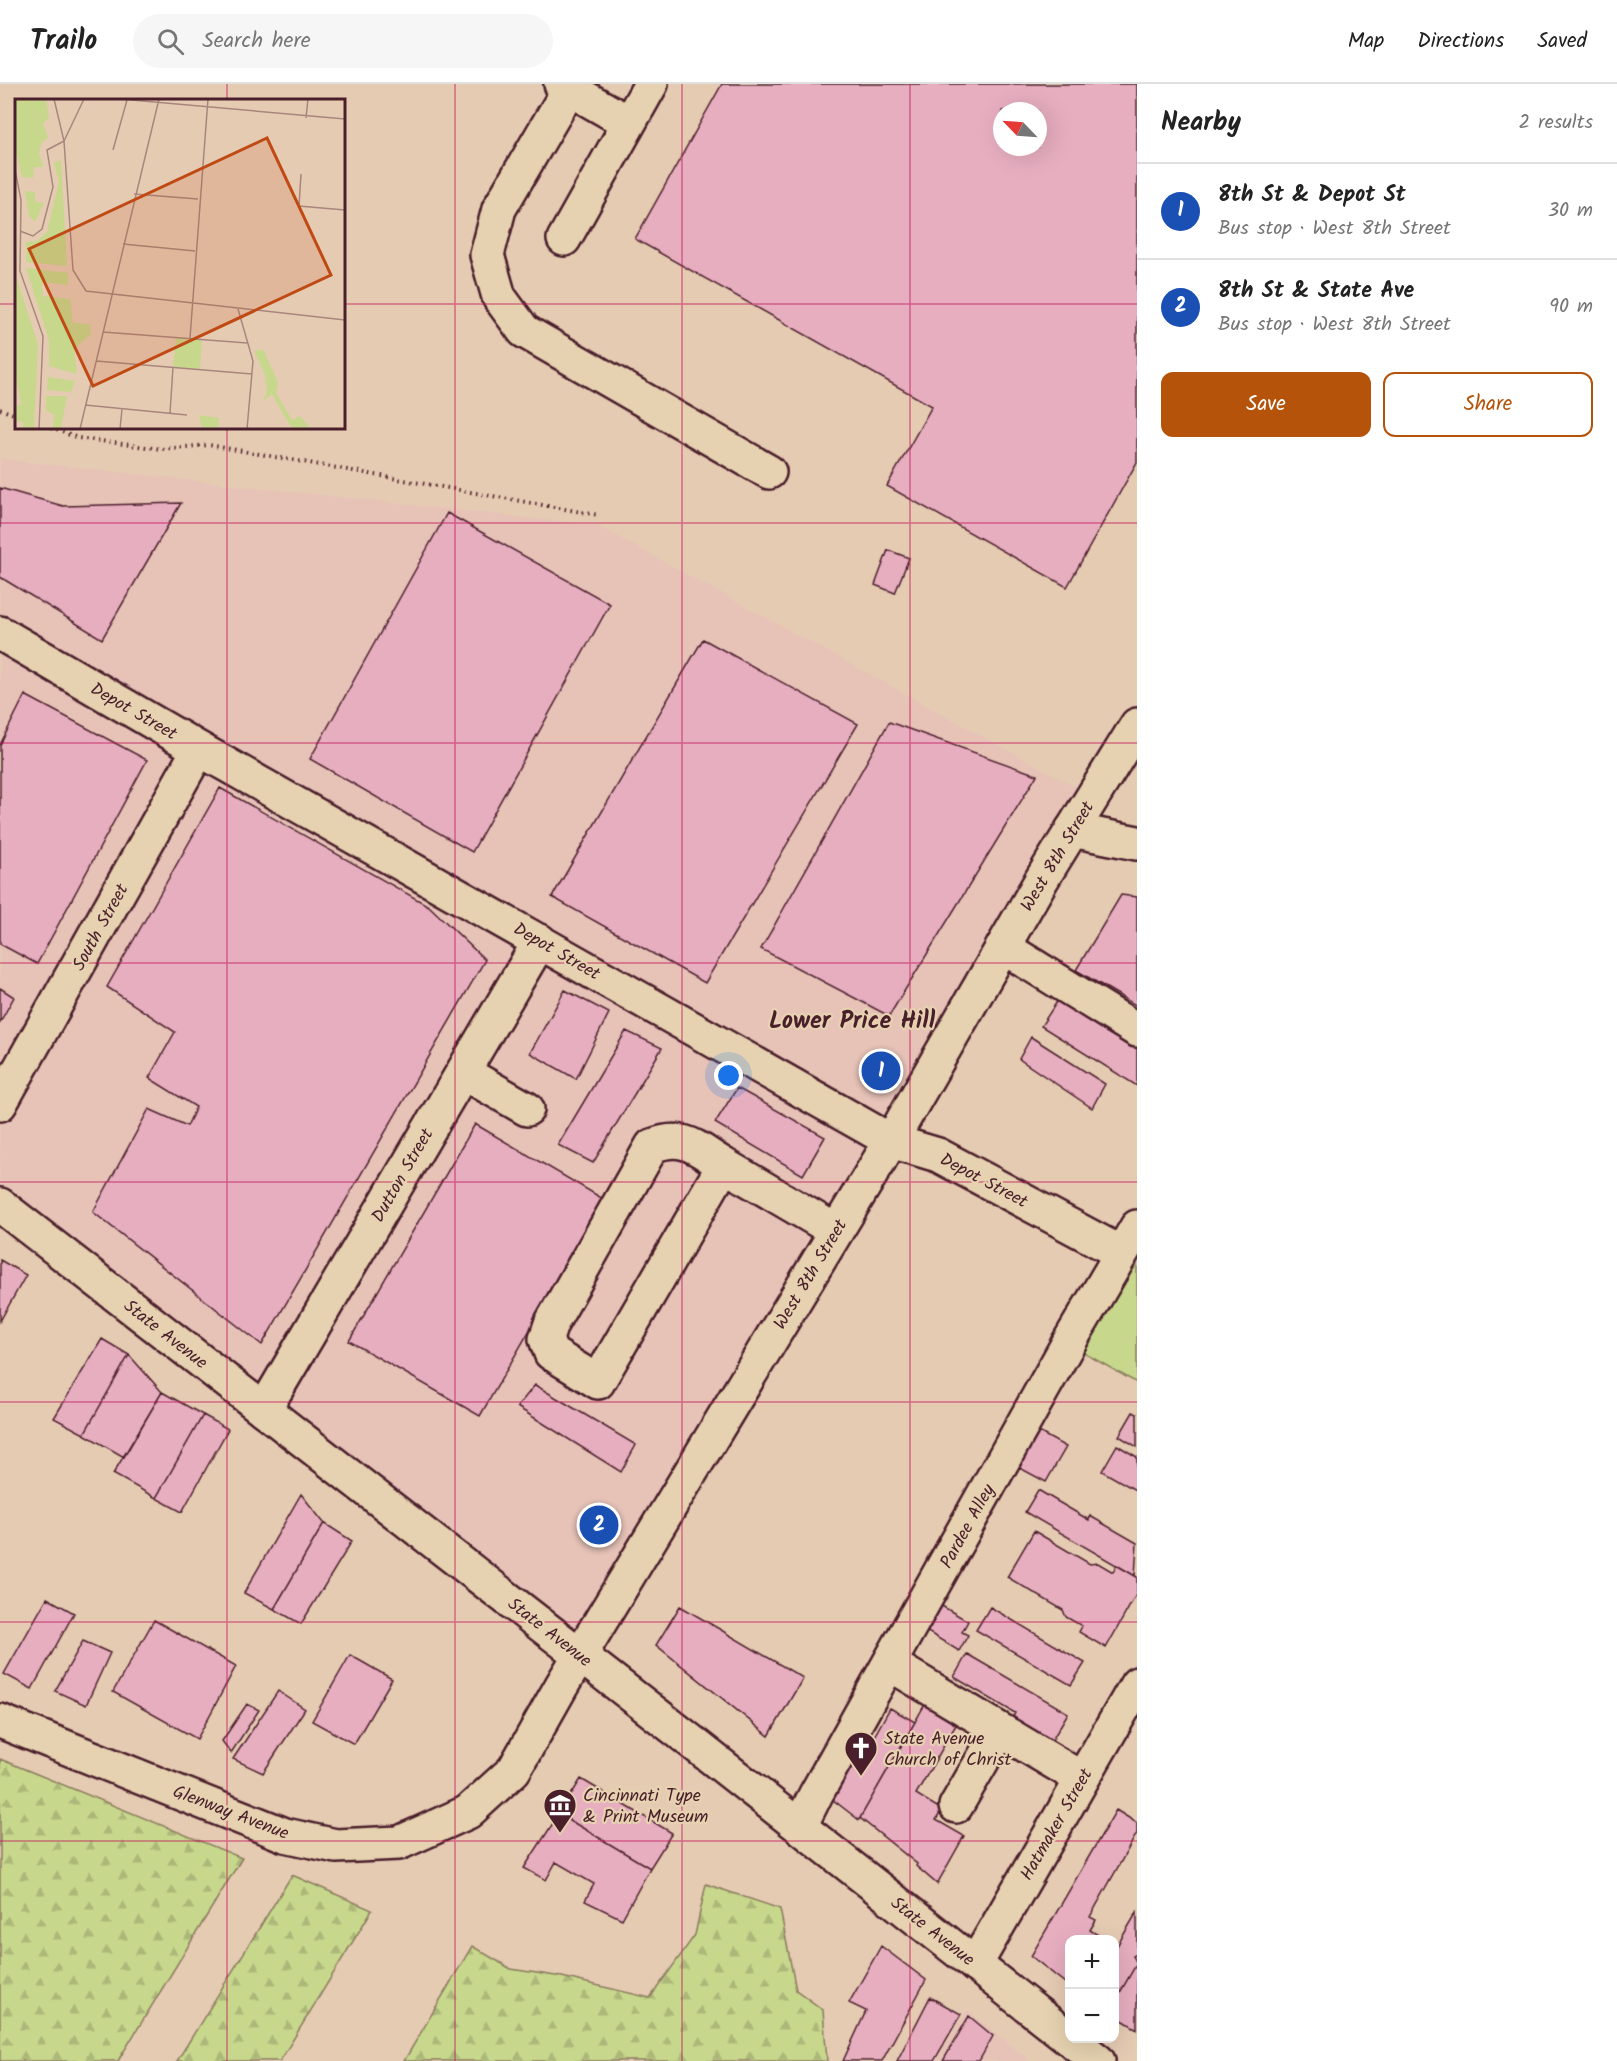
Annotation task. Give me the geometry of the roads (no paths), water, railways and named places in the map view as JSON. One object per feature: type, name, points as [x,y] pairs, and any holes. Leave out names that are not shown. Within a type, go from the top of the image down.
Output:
[{"type":"street","points":[[564,239],[651,84]]},
{"type":"street","points":[[629,123],[567,86],[499,208],[487,255],[499,297],[524,331],[769,472]]},
{"type":"street","name":"Depot Street","points":[[0,633],[199,749],[891,1141],[938,1155],[1129,1240]]},
{"type":"street","name":"West 8th Street","points":[[468,1812],[514,1770],[562,1685],[891,1141],[1072,830],[1137,724]]},
{"type":"street","name":"South Street","points":[[0,1104],[199,749]]},
{"type":"street","points":[[1072,830],[1137,843]]},
{"type":"street","name":"Dutton Street","points":[[264,1410],[540,941]]},
{"type":"street","points":[[1003,947],[1137,1030]]},
{"type":"street","points":[[463,1072],[527,1109]]},
{"type":"street","points":[[724,1165],[598,1382],[551,1353],[546,1339],[551,1324],[652,1146],[667,1140],[682,1141],[724,1165],[836,1231]]},
{"type":"street","name":"State Avenue","points":[[0,1205],[800,1826],[1098,2061]]},
{"type":"street","name":"Pardee Alley","points":[[800,1826],[1129,1240]]},
{"type":"street","points":[[890,1664],[1082,1779]]},
{"type":"street","name":"Hatmaker Street","points":[[975,1965],[1137,1684]]},
{"type":"street","name":"Glenway Avenue","points":[[0,1721],[285,1835],[336,1846],[399,1843],[468,1812]]},
{"type":"street","points":[[956,1806],[1000,1730]]},
{"type":"place","name":"8th St & Depot St","points":[[881,1071]]},
{"type":"place","name":"8th St & State Ave","points":[[599,1525]]},
{"type":"place","name":"State Avenue Church of Christ","points":[[861,1777]]},
{"type":"place","name":"Cincinnati Type & Print Museum","points":[[560,1834]]},
{"type":"district","name":"Lower Price Hill","points":[[852,1020]]}]
